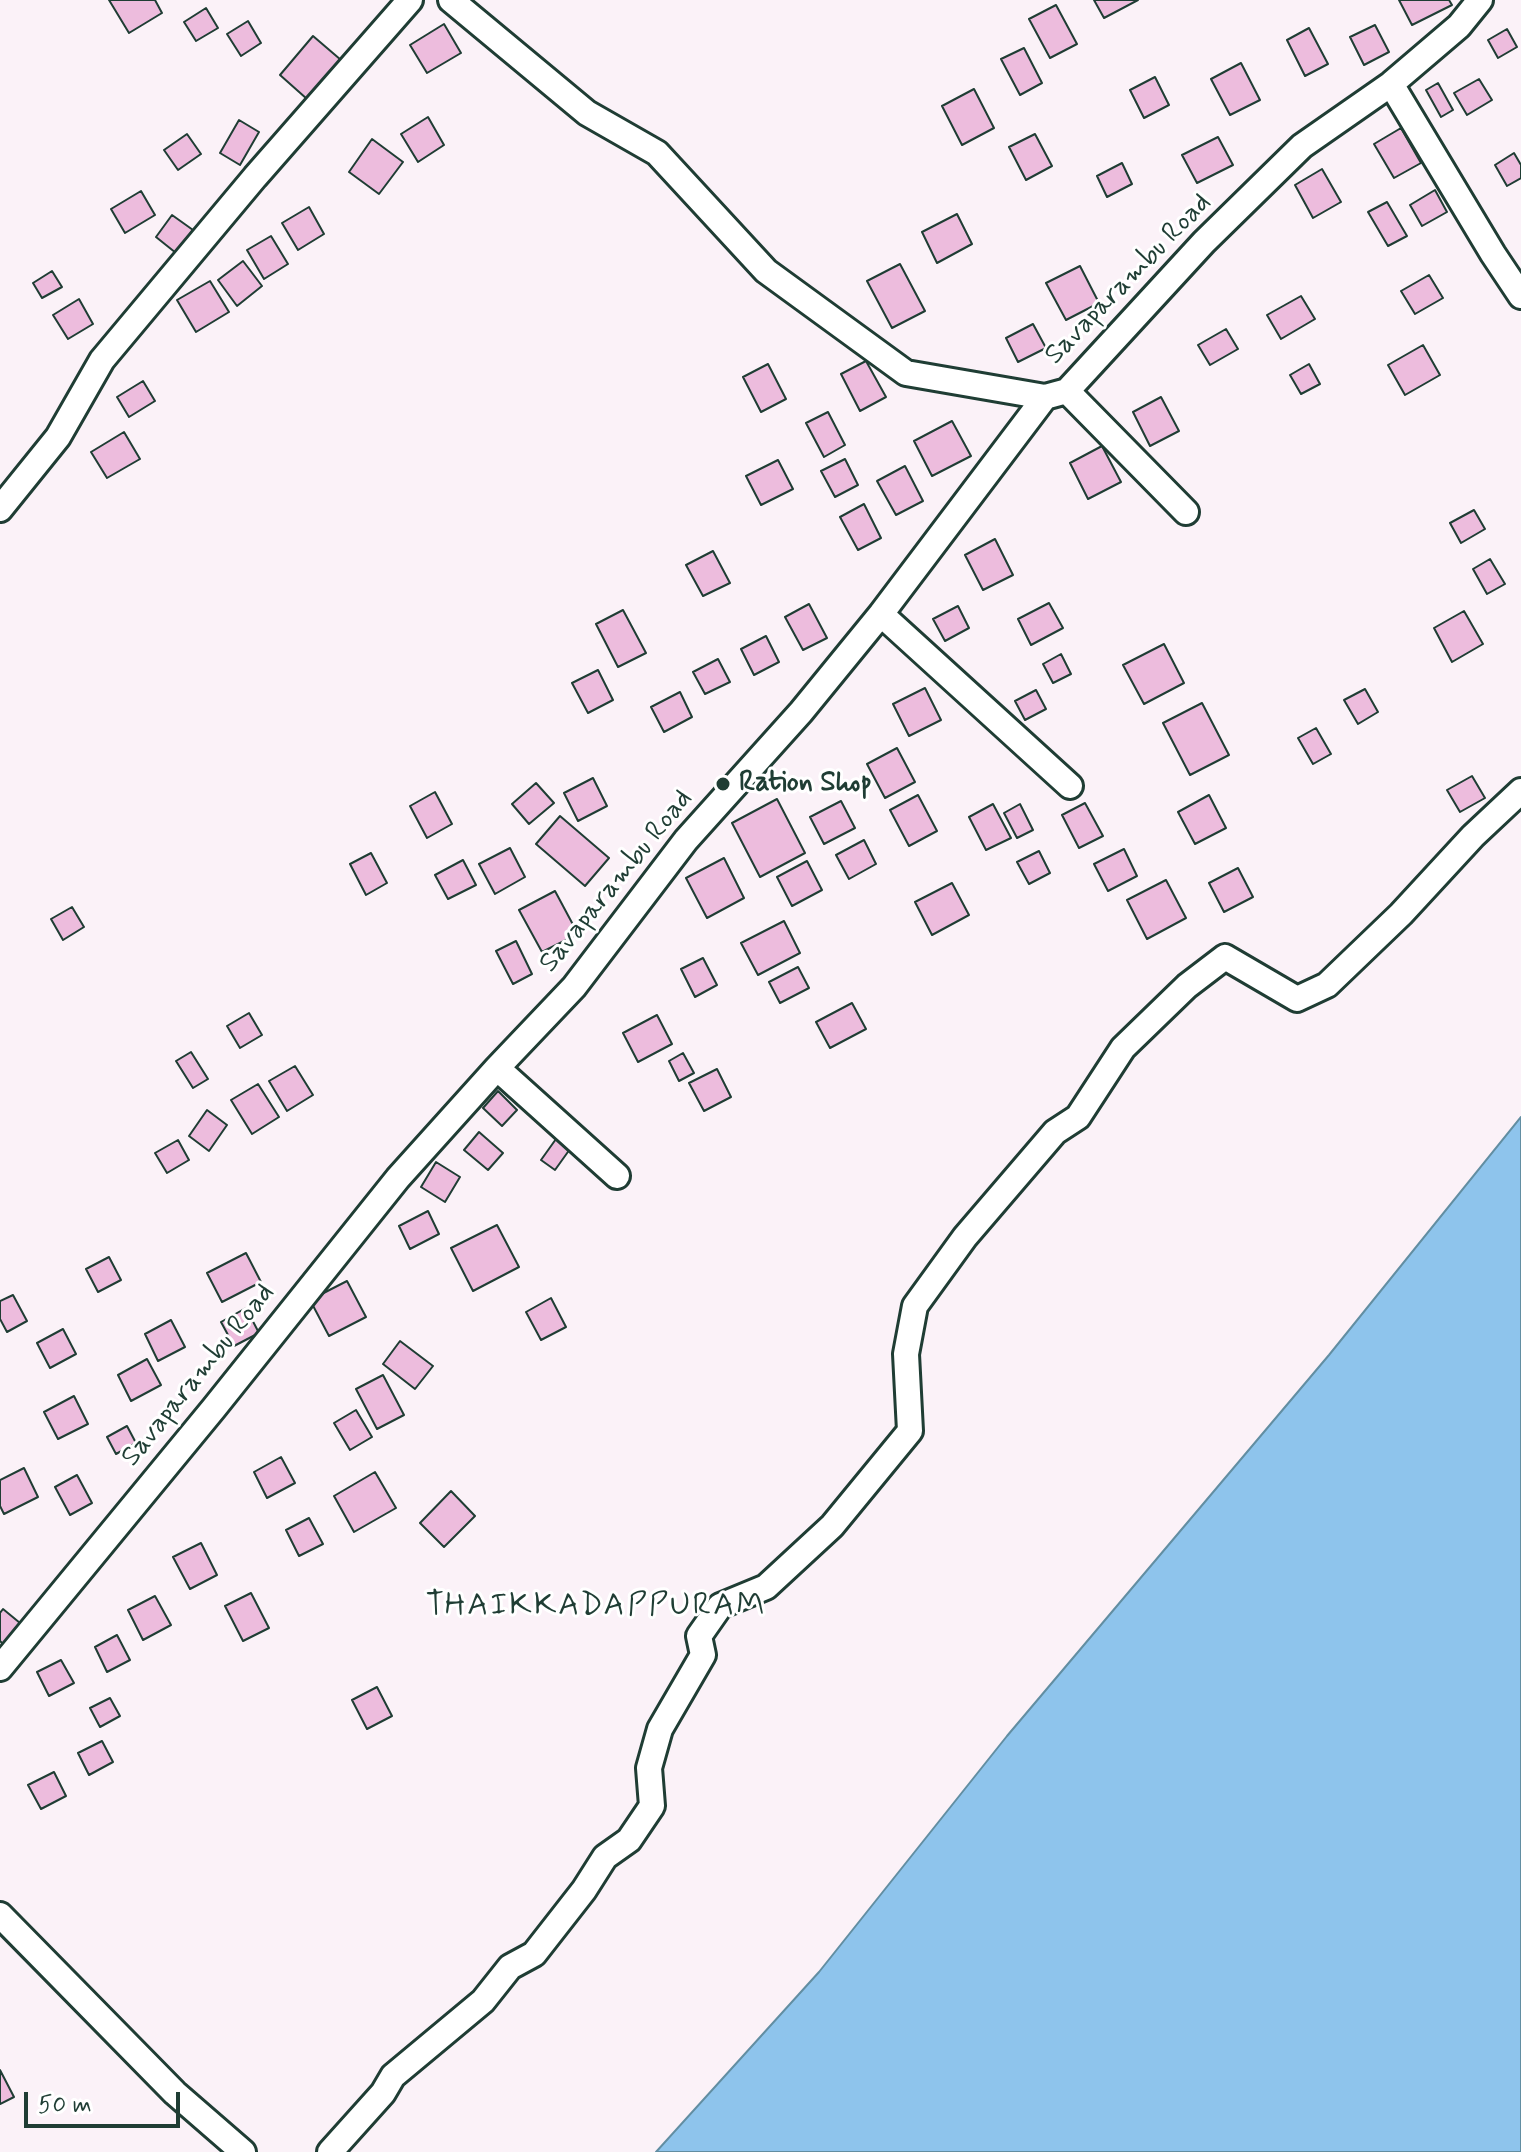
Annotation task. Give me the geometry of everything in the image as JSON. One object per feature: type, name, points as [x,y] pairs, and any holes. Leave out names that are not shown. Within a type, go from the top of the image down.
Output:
[{"type":"street","points":[[0,509],[58,437],[102,360],[255,177],[410,0]]},
{"type":"street","points":[[451,0],[587,113],[657,153],[766,271],[906,373],[1056,394],[1186,512]]},
{"type":"street","name":"Savaparambu Road","points":[[0,1668],[398,1178],[574,987],[686,840],[801,712],[1056,394],[1302,146],[1391,84],[1459,26],[1480,0]]},
{"type":"street","points":[[1391,84],[1521,296]]},
{"type":"street","points":[[881,614],[1070,786]]},
{"type":"street","points":[[330,2152],[374,2104],[393,2076],[483,2001],[510,1967],[534,1954],[584,1890],[605,1857],[629,1840],[652,1806],[649,1768],[652,1755],[660,1729],[703,1655],[699,1636],[720,1606],[766,1587],[832,1526],[910,1431],[906,1354],[915,1306],[965,1237],[1055,1132],[1078,1117],[1123,1048],[1187,986],[1225,957],[1297,999],[1327,985],[1521,791]]},
{"type":"street","points":[[497,1068],[617,1176]]},
{"type":"street","points":[[0,1915],[175,2093],[243,2152]]},
{"type":"water","points":[[1521,1117],[1521,2152],[656,2152],[819,1972],[1007,1736],[1329,1355]]},
{"type":"building","points":[[109,0],[155,0],[162,13],[129,33]]},
{"type":"building","points":[[1094,0],[1138,0],[1104,18]]},
{"type":"building","points":[[1399,0],[1449,0],[1452,5],[1412,25]]},
{"type":"building","points":[[1056,5],[1077,44],[1050,58],[1029,19]]},
{"type":"building","points":[[206,8],[218,28],[196,41],[184,22]]},
{"type":"building","points":[[248,21],[261,43],[241,56],[227,34]]},
{"type":"building","points":[[444,24],[461,53],[427,73],[410,45]]},
{"type":"building","points":[[1375,25],[1389,52],[1364,65],[1350,37]]},
{"type":"building","points":[[1309,28],[1328,64],[1305,76],[1287,40]]},
{"type":"building","points":[[1507,29],[1517,47],[1498,58],[1488,40]]},
{"type":"building","points":[[313,36],[341,60],[307,99],[280,75]]},
{"type":"building","points":[[1024,48],[1042,83],[1020,95],[1001,59]]},
{"type":"building","points":[[1241,63],[1260,100],[1230,115],[1211,79]]},
{"type":"building","points":[[1155,77],[1169,105],[1144,118],[1130,90]]},
{"type":"building","points":[[1479,79],[1492,100],[1467,115],[1454,93]]},
{"type":"building","points":[[1438,83],[1453,110],[1441,117],[1426,90]]},
{"type":"building","points":[[974,89],[994,128],[962,145],[942,106]]},
{"type":"building","points":[[428,117],[444,145],[418,162],[401,134]]},
{"type":"building","points":[[239,120],[259,132],[240,165],[220,153]]},
{"type":"building","points":[[1401,128],[1421,163],[1394,178],[1374,144]]},
{"type":"building","points":[[187,134],[201,154],[178,170],[164,150]]},
{"type":"building","points":[[1035,134],[1052,166],[1026,180],[1009,147]]},
{"type":"building","points":[[1218,137],[1233,165],[1197,183],[1182,155]]},
{"type":"building","points":[[372,139],[403,162],[379,194],[349,172]]},
{"type":"building","points":[[1514,153],[1521,165],[1521,178],[1507,186],[1495,165]]},
{"type":"building","points":[[1122,163],[1132,184],[1107,197],[1097,176]]},
{"type":"building","points":[[1322,169],[1341,202],[1313,218],[1295,185]]},
{"type":"building","points":[[1435,190],[1447,212],[1422,226],[1410,205]]},
{"type":"building","points":[[141,191],[155,215],[125,233],[111,209]]},
{"type":"building","points":[[1387,202],[1407,236],[1388,246],[1368,212]]},
{"type":"building","points":[[309,207],[324,234],[298,250],[282,223]]},
{"type":"building","points":[[957,214],[972,244],[937,263],[922,232]]},
{"type":"building","points":[[172,215],[193,230],[176,253],[156,237]]},
{"type":"building","points":[[271,236],[288,264],[264,279],[247,250]]},
{"type":"building","points":[[243,261],[262,286],[237,306],[218,280]]},
{"type":"building","points":[[900,264],[925,311],[892,328],[867,281]]},
{"type":"building","points":[[1080,266],[1099,303],[1066,320],[1046,283]]},
{"type":"building","points":[[52,271],[62,287],[42,298],[33,283]]},
{"type":"building","points":[[1429,275],[1443,298],[1415,314],[1401,291]]},
{"type":"building","points":[[210,281],[229,312],[196,332],[177,300]]},
{"type":"building","points":[[1301,296],[1315,319],[1281,339],[1267,315]]},
{"type":"building","points":[[79,299],[93,324],[68,339],[53,315]]},
{"type":"building","points":[[1033,324],[1046,348],[1018,362],[1006,338]]},
{"type":"building","points":[[1226,329],[1238,349],[1210,365],[1198,345]]},
{"type":"building","points":[[1423,345],[1440,375],[1405,395],[1388,365]]},
{"type":"building","points":[[866,361],[886,397],[860,411],[841,374]]},
{"type":"building","points":[[768,364],[786,399],[761,412],[743,377]]},
{"type":"building","points":[[1309,364],[1320,384],[1301,394],[1290,375]]},
{"type":"building","points":[[143,381],[155,401],[129,417],[117,397]]},
{"type":"building","points":[[1161,397],[1179,431],[1150,446],[1133,412]]},
{"type":"building","points":[[828,412],[845,445],[824,457],[806,423]]},
{"type":"building","points":[[952,421],[971,456],[932,476],[914,441]]},
{"type":"building","points":[[124,432],[140,459],[107,478],[91,452]]},
{"type":"building","points":[[1102,446],[1121,482],[1088,499],[1070,463]]},
{"type":"building","points":[[845,459],[858,485],[835,497],[821,471]]},
{"type":"building","points":[[778,460],[793,489],[761,505],[746,476]]},
{"type":"building","points":[[905,466],[923,501],[896,515],[877,481]]},
{"type":"building","points":[[864,504],[881,538],[858,550],[840,517]]},
{"type":"building","points":[[1474,510],[1485,529],[1461,543],[1450,523]]},
{"type":"building","points":[[995,539],[1013,575],[983,590],[965,555]]},
{"type":"building","points":[[713,551],[730,583],[703,596],[686,565]]},
{"type":"building","points":[[1490,559],[1505,584],[1487,594],[1473,569]]},
{"type":"building","points":[[1049,603],[1063,628],[1031,645],[1018,619]]},
{"type":"building","points":[[809,604],[827,638],[803,650],[785,617]]},
{"type":"building","points":[[958,606],[969,628],[945,641],[933,619]]},
{"type":"building","points":[[623,610],[646,653],[618,667],[596,624]]},
{"type":"building","points":[[1464,611],[1483,644],[1452,662],[1434,628]]},
{"type":"building","points":[[766,636],[779,662],[754,675],[741,649]]},
{"type":"building","points":[[1164,644],[1184,683],[1144,704],[1123,665]]},
{"type":"building","points":[[1061,654],[1071,674],[1053,683],[1043,664]]},
{"type":"building","points":[[718,659],[730,682],[705,694],[693,672]]},
{"type":"building","points":[[598,670],[613,700],[588,713],[572,683]]},
{"type":"building","points":[[925,688],[941,720],[909,736],[893,704]]},
{"type":"building","points":[[1365,689],[1378,712],[1358,724],[1344,700]]},
{"type":"building","points":[[1036,690],[1046,709],[1025,720],[1015,701]]},
{"type":"building","points":[[680,692],[692,717],[664,732],[651,707]]},
{"type":"building","points":[[1202,703],[1229,755],[1190,775],[1163,723]]},
{"type":"building","points":[[1316,728],[1331,754],[1313,764],[1298,738]]},
{"type":"building","points":[[897,748],[915,782],[885,798],[867,764]]},
{"type":"building","points":[[1472,776],[1485,798],[1460,812],[1447,790]]},
{"type":"building","points":[[593,778],[607,806],[578,821],[564,793]]},
{"type":"building","points":[[536,783],[554,803],[529,824],[512,804]]},
{"type":"building","points":[[435,792],[452,824],[427,838],[410,806]]},
{"type":"building","points":[[918,795],[937,831],[909,846],[890,810]]},
{"type":"building","points":[[1209,795],[1226,828],[1195,844],[1178,812]]},
{"type":"building","points":[[777,799],[805,853],[760,877],[732,823]]},
{"type":"building","points":[[841,801],[855,828],[824,844],[810,817]]},
{"type":"building","points":[[1085,803],[1103,836],[1079,848],[1062,815]]},
{"type":"building","points":[[993,804],[1011,838],[986,850],[969,817]]},
{"type":"building","points":[[1020,804],[1033,830],[1017,838],[1004,813]]},
{"type":"building","points":[[560,816],[609,858],[585,886],[536,844]]},
{"type":"building","points":[[864,840],[876,864],[849,879],[836,855]]},
{"type":"building","points":[[510,848],[525,877],[495,894],[479,864]]},
{"type":"building","points":[[1124,849],[1137,876],[1108,891],[1094,864]]},
{"type":"building","points":[[1039,851],[1050,873],[1029,884],[1017,862]]},
{"type":"building","points":[[371,853],[387,883],[366,895],[350,864]]},
{"type":"building","points":[[724,858],[744,898],[707,918],[686,878]]},
{"type":"building","points":[[463,860],[476,885],[448,899],[435,875]]},
{"type":"building","points":[[807,861],[822,890],[792,906],[777,877]]},
{"type":"building","points":[[1238,868],[1253,897],[1224,912],[1209,883]]},
{"type":"building","points":[[1166,880],[1186,918],[1147,939],[1127,900]]},
{"type":"building","points":[[952,883],[969,915],[932,935],[915,902]]},
{"type":"building","points":[[555,891],[578,934],[542,952],[519,910]]},
{"type":"building","points":[[72,907],[84,927],[63,940],[51,919]]},
{"type":"building","points":[[784,921],[800,953],[758,975],[741,943]]},
{"type":"building","points":[[516,941],[532,974],[513,984],[496,951]]},
{"type":"building","points":[[703,958],[717,985],[695,997],[681,969]]},
{"type":"building","points":[[798,967],[809,988],[780,1003],[769,982]]},
{"type":"building","points":[[852,1003],[866,1029],[830,1048],[816,1022]]},
{"type":"building","points":[[249,1013],[262,1035],[240,1048],[227,1026]]},
{"type":"building","points":[[657,1015],[672,1044],[638,1062],[623,1033]]},
{"type":"building","points":[[191,1052],[208,1079],[193,1088],[176,1061]]},
{"type":"building","points":[[683,1053],[694,1073],[679,1081],[669,1061]]},
{"type":"building","points":[[295,1066],[313,1095],[287,1111],[269,1081]]},
{"type":"building","points":[[717,1069],[731,1097],[704,1111],[689,1083]]},
{"type":"building","points":[[258,1084],[279,1117],[252,1134],[231,1100]]},
{"type":"building","points":[[498,1091],[517,1110],[502,1126],[483,1108]]},
{"type":"building","points":[[207,1110],[227,1125],[209,1151],[189,1136]]},
{"type":"building","points":[[479,1132],[503,1153],[488,1170],[464,1150]]},
{"type":"building","points":[[556,1139],[570,1149],[555,1170],[541,1160]]},
{"type":"building","points":[[178,1140],[189,1160],[167,1173],[155,1153]]},
{"type":"building","points":[[436,1162],[460,1177],[445,1202],[421,1187]]},
{"type":"building","points":[[428,1211],[439,1234],[410,1249],[399,1226]]},
{"type":"building","points":[[497,1225],[519,1267],[473,1291],[451,1248]]},
{"type":"building","points":[[246,1253],[261,1282],[222,1302],[207,1273]]},
{"type":"building","points":[[109,1257],[121,1280],[98,1292],[86,1269]]},
{"type":"building","points":[[347,1281],[366,1317],[329,1336],[310,1300]]},
{"type":"building","points":[[13,1295],[27,1321],[7,1332],[0,1319],[0,1301]]},
{"type":"building","points":[[551,1298],[566,1327],[541,1340],[526,1312]]},
{"type":"building","points":[[246,1308],[259,1333],[234,1346],[221,1322]]},
{"type":"building","points":[[171,1320],[185,1347],[158,1361],[145,1334]]},
{"type":"building","points":[[63,1329],[76,1354],[50,1368],[37,1343]]},
{"type":"building","points":[[400,1341],[433,1366],[415,1389],[383,1364]]},
{"type":"building","points":[[147,1359],[161,1385],[131,1401],[118,1375]]},
{"type":"building","points":[[383,1375],[404,1415],[377,1429],[356,1389]]},
{"type":"building","points":[[74,1396],[88,1424],[58,1439],[44,1412]]},
{"type":"building","points":[[356,1410],[372,1437],[350,1450],[334,1423]]},
{"type":"building","points":[[127,1426],[136,1443],[116,1454],[107,1437]]},
{"type":"building","points":[[281,1457],[295,1483],[267,1498],[254,1472]]},
{"type":"building","points":[[24,1468],[38,1497],[4,1514],[0,1506],[0,1480]]},
{"type":"building","points":[[375,1472],[396,1508],[354,1532],[334,1496]]},
{"type":"building","points":[[77,1475],[92,1503],[70,1515],[55,1487]]},
{"type":"building","points":[[451,1491],[475,1516],[444,1547],[420,1523]]},
{"type":"building","points":[[309,1518],[323,1544],[299,1556],[286,1530]]},
{"type":"building","points":[[201,1543],[217,1575],[190,1589],[173,1557]]},
{"type":"building","points":[[251,1593],[269,1628],[243,1641],[225,1606]]},
{"type":"building","points":[[155,1596],[171,1625],[143,1640],[128,1610]]},
{"type":"building","points":[[3,1609],[20,1623],[3,1644],[0,1641],[0,1613]]},
{"type":"building","points":[[117,1635],[130,1660],[107,1672],[95,1647]]},
{"type":"building","points":[[61,1660],[74,1683],[49,1696],[37,1672]]},
{"type":"building","points":[[377,1687],[392,1716],[367,1729],[352,1700]]},
{"type":"building","points":[[110,1698],[120,1716],[100,1727],[90,1708]]},
{"type":"building","points":[[102,1741],[113,1762],[89,1775],[78,1753]]},
{"type":"building","points":[[54,1772],[66,1796],[41,1809],[28,1785]]},
{"type":"building","points":[[0,2070],[14,2097],[0,2104]]},
{"type":"place","name":"Ration Shop","points":[[723,784]]},
{"type":"district","name":"THAIKKADAPPURAM","points":[[596,1607]]}]
